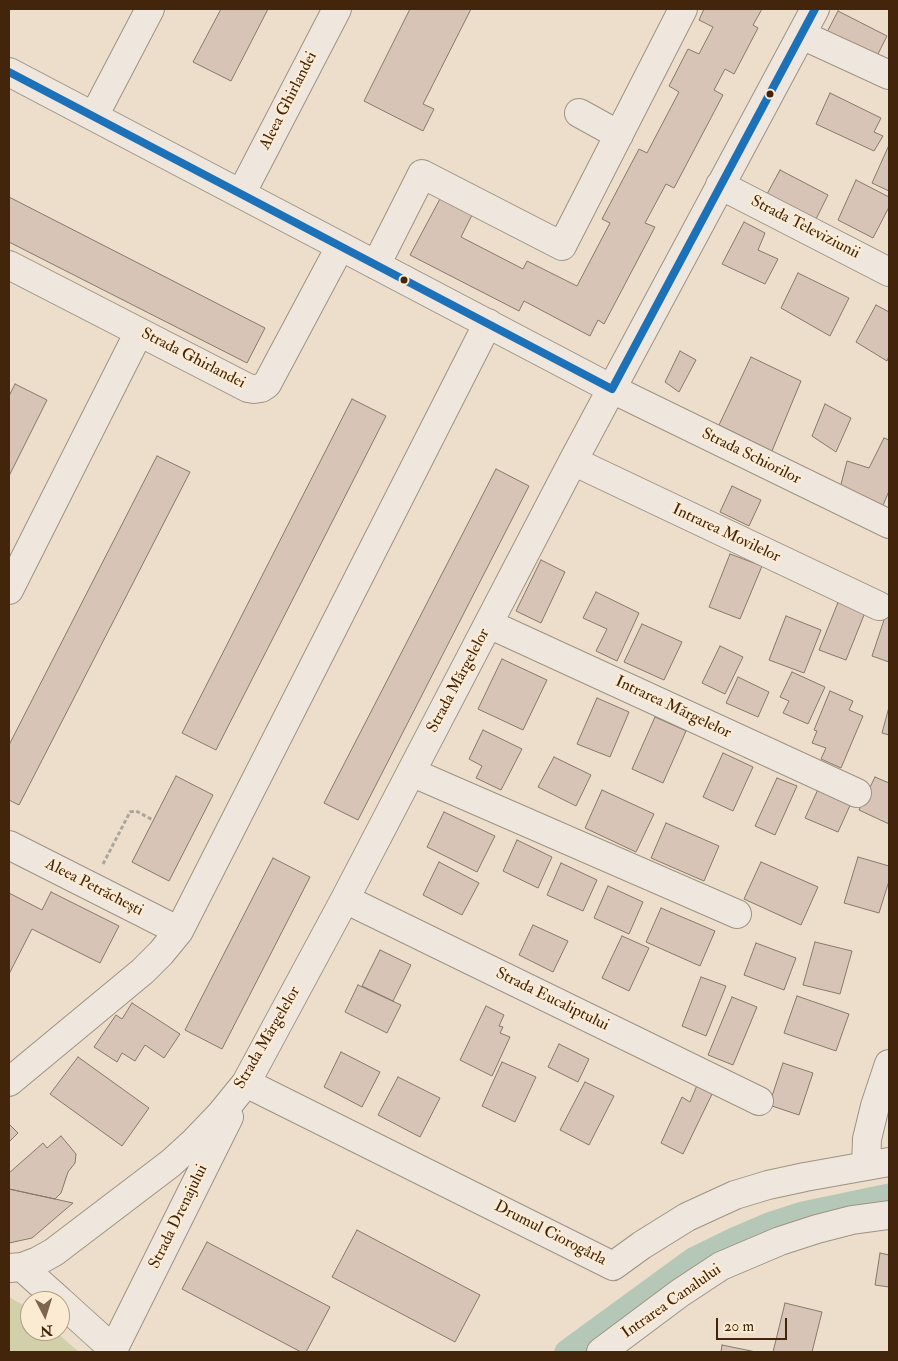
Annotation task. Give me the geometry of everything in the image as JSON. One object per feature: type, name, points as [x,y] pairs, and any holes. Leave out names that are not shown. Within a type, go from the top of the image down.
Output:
[{"type":"street","points":[[94,116],[150,9]]},
{"type":"street","name":"Aleea Ghirlandei","points":[[241,194],[337,9]]},
{"type":"street","points":[[376,265],[422,174],[562,246],[683,9]]},
{"type":"street","name":"Strada Mărgelelor","points":[[15,1267],[38,1261],[54,1252],[171,1163],[220,1114],[246,1082],[345,900],[572,461],[815,9]]},
{"type":"street","points":[[802,35],[889,76]]},
{"type":"street","points":[[9,72],[612,389]]},
{"type":"street","points":[[579,114],[619,135]]},
{"type":"street","name":"Strada Televiziunii","points":[[720,185],[889,272]]},
{"type":"street","name":"Strada Ghirlandei","points":[[9,265],[248,388],[254,389],[261,388],[266,384],[340,246]]},
{"type":"street","points":[[9,1082],[143,971],[179,931],[488,323]]},
{"type":"street","points":[[9,590],[139,332]]},
{"type":"street","name":"Strada Schiorilor","points":[[612,389],[889,524]]},
{"type":"street","name":"Intrarea Movilelor","points":[[572,461],[879,606]]},
{"type":"street","name":"Intrarea Mărgelelor","points":[[488,624],[857,792]]},
{"type":"street","points":[[411,772],[737,914]]},
{"type":"street","name":"Aleea Petrăchești","points":[[9,845],[179,931]]},
{"type":"street","name":"Strada Eucaliptului","points":[[345,900],[759,1102]]},
{"type":"street","points":[[878,1163],[868,1139],[880,1087],[889,1064]]},
{"type":"street","name":"Drumul Ciorogârla","points":[[246,1082],[613,1266],[687,1217],[735,1195],[768,1185],[878,1163]]},
{"type":"street","name":"Strada Drenajului","points":[[112,1351],[246,1082]]},
{"type":"street","name":"Intrarea Canalului","points":[[601,1352],[680,1293],[721,1266],[780,1241],[817,1229],[852,1220],[889,1215]]},
{"type":"street","points":[[15,1267],[47,1291]]},
{"type":"street","points":[[70,1311],[112,1351]]},
{"type":"path","points":[[92,887],[130,812],[136,811],[153,820]]},
{"type":"shaded area","points":[[9,1297],[20,1303],[20,1341],[66,1341],[79,1352],[9,1352]]},
{"type":"building","points":[[221,9],[268,9],[231,81],[193,62]]},
{"type":"building","points":[[410,9],[471,9],[423,104],[434,109],[423,131],[364,101]]},
{"type":"building","points":[[704,9],[762,9],[753,25],[758,28],[734,74],[725,69],[714,90],[723,95],[674,188],[666,184],[645,223],[655,227],[604,324],[598,320],[590,336],[524,301],[519,311],[410,255],[441,197],[473,213],[461,237],[523,269],[527,261],[577,286],[610,223],[602,219],[639,149],[647,153],[679,92],[669,86],[688,49],[699,54],[713,27],[699,20]]},
{"type":"building","points":[[838,11],[887,36],[875,60],[825,36]]},
{"type":"building","points":[[830,93],[881,118],[874,132],[883,136],[874,151],[816,124]]},
{"type":"building","points":[[889,145],[889,191],[872,183]]},
{"type":"building","points":[[780,170],[828,195],[816,219],[767,194]]},
{"type":"building","points":[[856,180],[889,197],[889,207],[873,238],[838,220]]},
{"type":"building","points":[[9,197],[265,328],[247,363],[9,242]]},
{"type":"building","points":[[744,222],[765,233],[758,250],[778,259],[765,284],[722,264]]},
{"type":"building","points":[[798,273],[849,298],[830,336],[781,308]]},
{"type":"building","points":[[876,305],[889,312],[889,356],[887,361],[856,342]]},
{"type":"building","points":[[680,351],[696,360],[679,392],[665,382]]},
{"type":"building","points":[[751,357],[801,381],[772,451],[719,425]]},
{"type":"building","points":[[15,384],[47,400],[9,476],[9,396]]},
{"type":"building","points":[[352,399],[386,416],[216,750],[182,733]]},
{"type":"building","points":[[825,404],[851,418],[836,452],[812,436]]},
{"type":"building","points":[[884,438],[889,440],[889,491],[881,510],[839,492],[847,461],[869,468]]},
{"type":"building","points":[[157,456],[190,472],[19,805],[9,800],[9,745]]},
{"type":"building","points":[[496,469],[529,486],[358,820],[324,803]]},
{"type":"building","points":[[732,486],[761,500],[749,526],[720,512]]},
{"type":"building","points":[[730,554],[762,566],[740,619],[709,607]]},
{"type":"building","points":[[541,560],[565,572],[541,623],[516,611]]},
{"type":"building","points":[[596,592],[639,613],[617,661],[596,651],[607,629],[583,618]]},
{"type":"building","points":[[839,600],[866,610],[846,660],[819,650]]},
{"type":"building","points":[[886,614],[889,615],[889,662],[872,656]]},
{"type":"building","points":[[786,616],[821,630],[804,673],[769,660]]},
{"type":"building","points":[[642,624],[682,642],[664,680],[624,662]]},
{"type":"building","points":[[720,646],[743,657],[725,694],[702,683]]},
{"type":"building","points":[[502,659],[547,680],[523,730],[478,709]]},
{"type":"building","points":[[792,672],[825,687],[808,724],[783,713],[789,701],[780,697]]},
{"type":"building","points":[[738,677],[769,692],[758,717],[726,703]]},
{"type":"building","points":[[830,691],[853,701],[849,710],[863,716],[841,768],[821,759],[826,748],[812,743],[817,731],[814,730]]},
{"type":"building","points":[[597,698],[629,712],[610,757],[577,744]]},
{"type":"building","points":[[889,707],[889,735],[882,733]]},
{"type":"building","points":[[655,717],[686,731],[663,783],[632,769]]},
{"type":"building","points":[[483,730],[522,749],[501,790],[476,778],[482,766],[469,759]]},
{"type":"building","points":[[723,753],[753,767],[733,811],[703,797]]},
{"type":"building","points":[[554,757],[591,775],[576,806],[538,787]]},
{"type":"building","points":[[176,776],[213,795],[169,881],[132,862]]},
{"type":"building","points":[[875,777],[889,783],[889,824],[859,810]]},
{"type":"building","points":[[777,778],[797,786],[775,835],[755,826]]},
{"type":"building","points":[[819,787],[852,801],[838,832],[805,818]]},
{"type":"building","points":[[602,790],[654,814],[636,852],[585,828]]},
{"type":"building","points":[[444,812],[495,836],[477,872],[427,847]]},
{"type":"building","points":[[666,823],[719,846],[704,881],[651,858]]},
{"type":"building","points":[[517,840],[552,857],[538,888],[503,871]]},
{"type":"building","points":[[858,857],[889,866],[889,881],[879,913],[844,903]]},
{"type":"building","points":[[273,858],[310,877],[222,1049],[185,1030]]},
{"type":"building","points":[[439,862],[479,883],[462,915],[423,895]]},
{"type":"building","points":[[761,862],[818,887],[801,925],[744,899]]},
{"type":"building","points":[[561,863],[597,880],[583,911],[547,895]]},
{"type":"building","points":[[608,886],[643,902],[629,934],[594,918]]},
{"type":"building","points":[[51,892],[119,926],[100,963],[32,929],[9,974],[9,893],[42,910]]},
{"type":"building","points":[[661,908],[715,931],[700,966],[646,942]]},
{"type":"building","points":[[533,925],[568,941],[553,972],[519,955]]},
{"type":"building","points":[[622,936],[649,948],[629,991],[602,978]]},
{"type":"building","points":[[815,942],[852,951],[840,994],[803,985]]},
{"type":"building","points":[[756,943],[796,958],[784,990],[744,975]]},
{"type":"building","points":[[380,950],[411,965],[393,1001],[362,986]]},
{"type":"building","points":[[701,977],[726,986],[706,1036],[682,1026]]},
{"type":"building","points":[[358,985],[401,1005],[387,1033],[345,1012]]},
{"type":"building","points":[[797,996],[849,1014],[836,1051],[784,1033]]},
{"type":"building","points":[[732,997],[757,1007],[733,1065],[708,1055]]},
{"type":"building","points":[[132,1003],[180,1034],[164,1058],[145,1045],[135,1061],[122,1053],[117,1062],[94,1047],[116,1015],[122,1019]]},
{"type":"building","points":[[486,1006],[504,1015],[499,1026],[503,1027],[500,1033],[510,1037],[492,1076],[460,1060]]},
{"type":"building","points":[[559,1044],[589,1059],[578,1082],[548,1067]]},
{"type":"building","points":[[341,1052],[380,1072],[362,1107],[324,1087]]},
{"type":"building","points":[[78,1057],[149,1108],[122,1146],[50,1094]]},
{"type":"building","points":[[502,1062],[536,1077],[515,1122],[482,1106]]},
{"type":"building","points":[[783,1063],[813,1073],[799,1115],[769,1105]]},
{"type":"building","points":[[398,1077],[440,1098],[420,1137],[378,1115]]},
{"type":"building","points":[[585,1082],[614,1096],[589,1145],[560,1130]]},
{"type":"building","points":[[698,1083],[714,1090],[683,1154],[661,1143],[682,1097],[690,1102]]},
{"type":"building","points":[[9,1124],[18,1133],[9,1142]]},
{"type":"building","points":[[61,1136],[76,1154],[75,1163],[68,1172],[61,1193],[55,1199],[9,1189],[9,1173],[43,1143],[47,1148]]},
{"type":"building","points":[[9,1189],[73,1203],[32,1238],[9,1243]]},
{"type":"building","points":[[357,1230],[480,1295],[455,1342],[332,1277]]},
{"type":"building","points":[[207,1242],[330,1307],[306,1352],[301,1352],[182,1289]]},
{"type":"building","points":[[880,1253],[889,1255],[889,1287],[875,1285]]},
{"type":"building","points":[[785,1303],[822,1312],[812,1352],[773,1352]]},
{"type":"building","points":[[722,1345],[756,1352],[721,1352]]},
{"type":"waterway","points":[[567,1352],[693,1260],[734,1240],[769,1225],[803,1214],[889,1196]]},
{"type":"transit line","points":[[9,72],[612,389],[815,9]]}]
